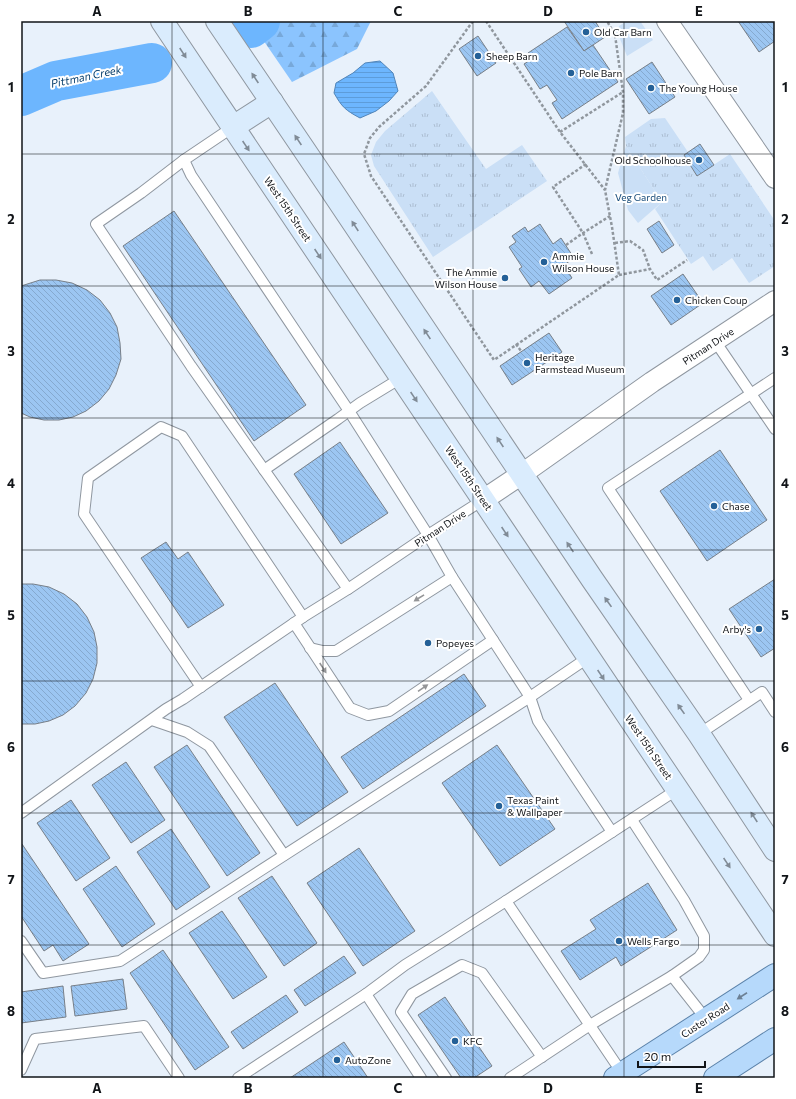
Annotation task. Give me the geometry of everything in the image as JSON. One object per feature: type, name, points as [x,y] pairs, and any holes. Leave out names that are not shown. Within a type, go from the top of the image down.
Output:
[{"type":"main road","points":[[217,21],[592,579],[699,734],[775,850]]},
{"type":"main road","name":"West 15th Street","points":[[164,24],[775,935]]},
{"type":"main road","points":[[233,127],[272,102]]},
{"type":"main road","name":"Custer Road","points":[[619,1076],[775,975]]},
{"type":"main road","points":[[715,1078],[775,1040]]},
{"type":"street","points":[[667,21],[775,178]]},
{"type":"street","name":"Pitman Drive","points":[[483,500],[652,382],[775,301]]},
{"type":"lane","points":[[233,127],[184,160],[141,193],[96,224],[191,366],[348,590]]},
{"type":"lane","points":[[184,160],[191,175],[349,411],[428,535],[452,577],[530,697],[538,721],[612,832]]},
{"type":"lane","points":[[715,341],[775,430]]},
{"type":"lane","points":[[264,470],[360,403],[401,378]]},
{"type":"lane","points":[[749,700],[608,488],[775,378]]},
{"type":"lane","points":[[201,687],[84,514],[88,478],[161,427],[182,436],[303,617]]},
{"type":"lane","name":"Pitman Drive","points":[[21,813],[166,709],[201,687],[303,617],[348,590],[428,535],[483,500]]},
{"type":"lane","points":[[310,648],[323,651],[336,651],[452,577]]},
{"type":"lane","points":[[294,623],[350,708],[368,715],[389,711],[493,640]]},
{"type":"lane","points":[[21,941],[43,973],[120,961],[530,697],[589,657]]},
{"type":"lane","points":[[699,734],[762,692],[775,712]]},
{"type":"lane","points":[[152,720],[186,732],[209,746],[284,855]]},
{"type":"lane","points":[[238,1078],[366,994],[405,965],[678,790]]},
{"type":"lane","points":[[510,1078],[590,1025],[672,976],[699,957],[704,950],[704,936],[684,900],[632,820]]},
{"type":"lane","points":[[506,901],[590,1025],[619,1076]]},
{"type":"lane","points":[[446,1078],[401,1012],[412,994],[462,965],[482,973],[542,1057]]},
{"type":"lane","points":[[672,976],[706,1019]]},
{"type":"lane","points":[[366,994],[421,1078]]},
{"type":"lane","points":[[21,1070],[34,1039],[144,1026],[179,1078]]},
{"type":"path","points":[[473,21],[426,86],[380,127],[370,138],[364,154],[372,176],[494,360],[619,275],[650,269]]},
{"type":"path","points":[[486,21],[560,132],[605,190]]},
{"type":"path","points":[[607,21],[615,35],[623,92],[623,113],[605,190],[615,243],[619,275]]},
{"type":"path","points":[[560,132],[623,92]]},
{"type":"path","points":[[586,164],[554,187],[583,233],[592,254]]},
{"type":"path","points":[[566,245],[610,216]]},
{"type":"path","points":[[615,243],[630,241],[643,250],[650,269],[658,280],[687,260]]},
{"type":"path","points":[[516,344],[522,351]]},
{"type":"green space","points":[[250,21],[371,21],[357,49],[292,82]]},
{"type":"green space","points":[[627,21],[640,21],[653,40],[627,56],[620,39],[619,26]]},
{"type":"green space","points":[[432,91],[486,169],[522,145],[547,181],[433,257],[374,166],[371,155],[376,142],[385,131]]},
{"type":"green space","points":[[665,118],[688,152],[684,155],[697,176],[730,154],[775,221],[775,266],[749,283],[732,258],[713,271],[703,256],[691,264],[655,209],[662,202],[626,146],[625,137],[651,119]]},
{"type":"green space","name":"Veg Garden","points":[[626,146],[662,202],[638,223],[628,210],[618,173]]},
{"type":"shaded area","points":[[380,61],[393,73],[398,91],[389,101],[376,111],[360,118],[344,108],[339,102],[334,93],[336,83],[353,73],[365,63]]},
{"type":"building","name":"Old Car Barn","points":[[564,21],[595,21],[605,37],[584,51]]},
{"type":"building","points":[[738,21],[775,21],[775,41],[759,52]]},
{"type":"building","name":"Pole Barn","points":[[567,27],[584,51],[593,45],[618,82],[562,119],[552,103],[557,100],[547,85],[540,89],[524,64],[532,59],[528,53]]},
{"type":"building","name":"Sheep Barn","points":[[478,36],[496,63],[477,76],[459,49]]},
{"type":"building","name":"The Young House","points":[[652,62],[675,97],[649,114],[626,79]]},
{"type":"building","name":"Old Schoolhouse","points":[[700,144],[714,165],[697,176],[684,155]]},
{"type":"building","points":[[174,211],[306,405],[254,441],[123,246]]},
{"type":"building","points":[[659,221],[674,245],[662,253],[647,229]]},
{"type":"building","name":"Ammie Wilson House","points":[[540,224],[553,244],[561,238],[574,258],[564,265],[572,278],[549,294],[539,281],[531,287],[519,269],[522,267],[509,247],[516,242],[512,236],[525,227],[528,232]]},
{"type":"building","name":"Chicken Coup","points":[[683,274],[703,303],[671,325],[651,296]]},
{"type":"building","points":[[40,280],[56,280],[72,283],[87,290],[100,300],[110,313],[117,327],[120,343],[121,359],[116,375],[109,389],[99,401],[86,411],[73,417],[59,420],[44,420],[30,417],[21,413],[21,286]]},
{"type":"building","points":[[549,333],[562,352],[512,385],[500,366]]},
{"type":"building","points":[[340,442],[388,513],[341,544],[294,474]]},
{"type":"building","name":"Chase","points":[[720,450],[767,520],[707,561],[660,491]]},
{"type":"building","points":[[166,542],[178,559],[188,552],[224,605],[188,628],[141,558]]},
{"type":"building","name":"Arby's","points":[[775,579],[775,648],[761,657],[729,609]]},
{"type":"building","points":[[21,584],[33,584],[49,587],[64,594],[77,604],[87,617],[94,632],[97,647],[97,663],[93,679],[86,693],[75,706],[63,715],[49,721],[35,724],[21,724]]},
{"type":"building","points":[[464,674],[486,706],[363,789],[341,757]]},
{"type":"building","points":[[275,683],[348,792],[297,826],[224,717]]},
{"type":"building","points":[[187,745],[260,853],[227,876],[154,767]]},
{"type":"building","name":"Texas Paint & Wallpaper","points":[[497,745],[555,829],[500,866],[442,783]]},
{"type":"building","points":[[126,762],[165,820],[131,843],[92,785]]},
{"type":"building","points":[[71,800],[110,858],[76,881],[37,823]]},
{"type":"building","points":[[171,829],[210,887],[176,910],[137,852]]},
{"type":"building","points":[[22,844],[89,944],[63,961],[53,945],[44,951],[21,916]]},
{"type":"building","points":[[359,848],[415,931],[363,966],[307,883]]},
{"type":"building","points":[[116,866],[155,924],[122,947],[83,889]]},
{"type":"building","points":[[272,876],[317,943],[284,966],[238,898]]},
{"type":"building","name":"Wells Fargo","points":[[648,883],[677,930],[621,966],[616,957],[580,980],[561,951],[596,929],[590,920]]},
{"type":"building","points":[[222,911],[267,977],[233,999],[189,933]]},
{"type":"building","points":[[163,950],[229,1047],[195,1070],[130,973]]},
{"type":"building","points":[[344,956],[356,973],[305,1006],[294,990]]},
{"type":"building","points":[[123,979],[127,1009],[75,1016],[71,986]]},
{"type":"building","points":[[63,986],[66,1017],[21,1023],[21,992]]},
{"type":"building","points":[[286,995],[298,1012],[243,1049],[231,1032]]},
{"type":"building","name":"KFC","points":[[445,997],[492,1066],[474,1078],[461,1078],[418,1015]]},
{"type":"building","name":"AutoZone","points":[[344,1042],[368,1078],[290,1078]]},
{"type":"waterway","name":"Pittman Creek","points":[[251,28],[260,21]]},
{"type":"waterway","name":"Pittman Creek","points":[[21,96],[56,81],[152,63]]},
{"type":"place","name":"Old Car Barn","points":[[586,32]]},
{"type":"place","name":"Sheep Barn","points":[[478,56]]},
{"type":"place","name":"Pole Barn","points":[[571,73]]},
{"type":"place","name":"The Young House","points":[[651,88]]},
{"type":"place","name":"Old Schoolhouse","points":[[699,160]]},
{"type":"place","name":"Ammie Wilson House","points":[[544,262]]},
{"type":"place","name":"The Ammie Wilson House","points":[[505,278]]},
{"type":"place","name":"Chicken Coup","points":[[677,300]]},
{"type":"place","name":"Heritage Farmstead Museum","points":[[527,363]]},
{"type":"place","name":"Chase","points":[[714,506]]},
{"type":"place","name":"Arby's","points":[[759,629]]},
{"type":"place","name":"Popeyes","points":[[428,643]]},
{"type":"place","name":"Texas Paint & Wallpaper","points":[[499,806]]},
{"type":"place","name":"Wells Fargo","points":[[619,941]]},
{"type":"place","name":"KFC","points":[[455,1041]]},
{"type":"place","name":"AutoZone","points":[[337,1060]]}]
